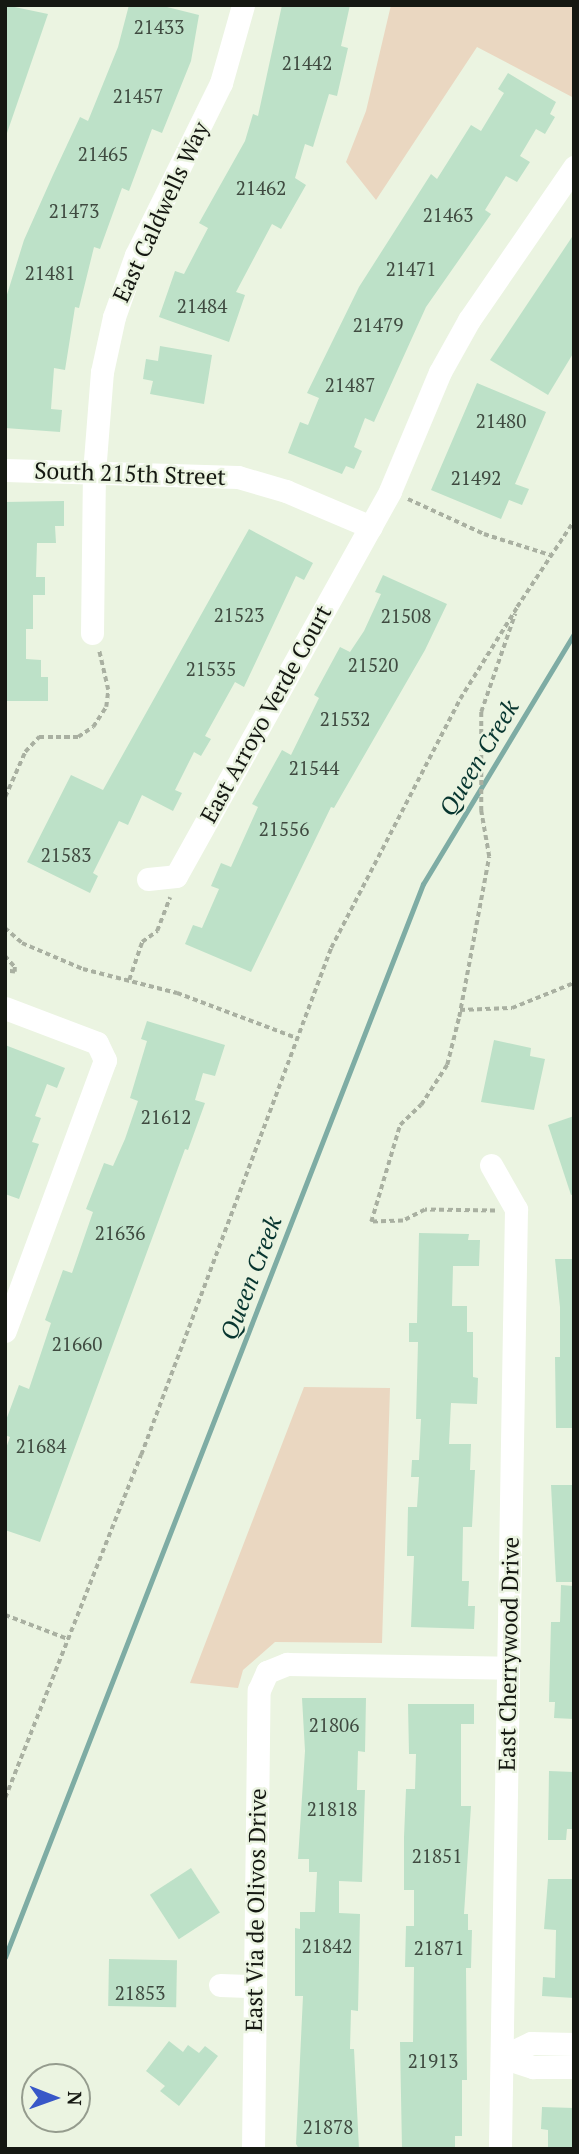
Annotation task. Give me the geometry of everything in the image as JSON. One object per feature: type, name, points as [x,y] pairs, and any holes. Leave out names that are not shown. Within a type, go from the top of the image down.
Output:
[{"type":"street","name":"East Caldwells Way","points":[[92,633],[94,472],[102,372],[114,317],[136,255],[221,83],[243,5]]},
{"type":"street","name":"East Arroyo Verde Court","points":[[176,876],[390,491],[440,372],[469,320],[574,167]]},
{"type":"street","name":"South 215th Street","points":[[5,470],[238,477],[286,491],[371,527]]},
{"type":"street","points":[[148,879],[176,876]]},
{"type":"street","points":[[5,1008],[97,1043],[105,1060],[5,1331]]},
{"type":"street","points":[[491,1165],[516,1209]]},
{"type":"street","name":"East Cherrywood Drive","points":[[500,2149],[516,1209]]},
{"type":"street","name":"East Via de Olivos Drive","points":[[253,2149],[259,1690],[267,1672],[287,1664],[508,1668]]},
{"type":"street","points":[[220,1985],[255,1986]]},
{"type":"street","points":[[502,2057],[531,2043],[574,2044]]},
{"type":"street","points":[[502,2057],[533,2067],[574,2067]]},
{"type":"path","points":[[390,491],[484,534],[551,555]]},
{"type":"path","points":[[5,1798],[331,948],[397,816],[460,699],[517,606],[574,521]]},
{"type":"path","points":[[516,1209],[425,1210],[403,1221],[371,1222],[400,1125],[421,1105],[447,1065],[489,858],[481,811],[481,712],[517,606]]},
{"type":"path","points":[[5,797],[25,752],[39,737],[78,737],[93,727],[106,707],[106,671],[92,633]]},
{"type":"path","points":[[129,980],[142,942],[163,921],[176,876]]},
{"type":"path","points":[[5,928],[22,943],[46,953],[177,993],[297,1038]]},
{"type":"path","points":[[5,957],[15,967],[15,972],[5,971]]},
{"type":"path","points":[[460,1010],[512,1008],[574,983]]},
{"type":"path","points":[[5,1615],[68,1639]]},
{"type":"shaded area","points":[[391,5],[574,5],[574,98],[477,47],[376,200],[346,162],[366,111]]},
{"type":"shaded area","points":[[304,1387],[390,1388],[382,1643],[275,1642],[243,1670],[238,1688],[190,1683]]},
{"type":"building","points":[[5,5],[48,14],[7,133],[5,132]]},
{"type":"building","points":[[129,5],[159,5],[199,15],[191,61],[162,133],[152,129],[129,191],[122,188],[100,249],[94,247],[79,308],[75,307],[65,370],[54,368],[51,409],[62,410],[60,432],[5,428],[5,301],[24,240],[53,175],[80,117],[88,121],[118,47]]},
{"type":"building","points":[[282,5],[350,5],[341,46],[348,48],[337,96],[329,94],[313,147],[305,144],[295,178],[306,185],[281,229],[272,224],[236,292],[245,295],[229,342],[159,317],[175,271],[184,274],[208,228],[199,223],[245,141],[253,114],[258,116]]},
{"type":"building","points":[[508,73],[556,102],[550,114],[555,117],[545,134],[536,129],[520,156],[530,162],[517,182],[506,176],[485,210],[491,214],[426,307],[374,422],[365,418],[354,447],[362,451],[354,469],[346,466],[342,474],[288,453],[300,422],[308,425],[319,398],[307,393],[359,287],[431,174],[437,179],[471,125],[481,131],[504,93],[498,89]]},
{"type":"building","points":[[574,234],[574,352],[548,395],[490,360]]},
{"type":"building","points":[[160,346],[212,355],[204,404],[150,394],[153,381],[143,379],[146,359],[158,361]]},
{"type":"building","points":[[477,383],[546,412],[515,484],[529,489],[522,505],[509,500],[501,519],[431,490]]},
{"type":"building","points":[[64,501],[64,526],[55,526],[56,543],[37,543],[36,577],[45,577],[45,595],[33,595],[33,629],[26,629],[26,659],[41,660],[41,677],[48,677],[48,701],[5,701],[5,502]]},
{"type":"building","points":[[249,529],[313,563],[304,580],[296,576],[244,687],[235,682],[205,736],[211,739],[201,756],[194,752],[175,790],[182,793],[173,811],[142,795],[128,825],[119,821],[93,873],[98,876],[90,893],[27,862],[71,775],[103,790]]},
{"type":"building","points":[[383,575],[447,604],[425,650],[334,808],[331,807],[251,972],[185,944],[193,925],[202,928],[219,889],[211,886],[221,863],[231,867],[258,807],[252,804],[282,750],[291,755],[319,698],[314,695],[340,647],[350,652],[364,631],[381,594],[375,592]]},
{"type":"building","points":[[147,1021],[225,1045],[215,1076],[203,1073],[195,1100],[205,1103],[188,1150],[185,1149],[40,1542],[5,1530],[5,1451],[10,1437],[5,1435],[5,1423],[19,1385],[29,1389],[51,1323],[45,1320],[63,1270],[72,1273],[93,1212],[86,1209],[104,1163],[113,1166],[125,1139],[138,1101],[130,1098],[147,1041],[141,1039]]},
{"type":"building","points":[[494,1040],[531,1048],[530,1056],[545,1059],[534,1110],[481,1102]]},
{"type":"building","points":[[5,1045],[65,1068],[57,1088],[47,1084],[35,1116],[41,1118],[32,1142],[39,1144],[19,1199],[5,1194]]},
{"type":"building","points":[[574,1116],[574,1194],[571,1195],[548,1125]]},
{"type":"building","points":[[419,1233],[469,1234],[468,1240],[480,1240],[479,1266],[453,1266],[452,1306],[467,1306],[467,1332],[473,1332],[473,1377],[478,1378],[477,1404],[451,1403],[449,1444],[471,1444],[470,1470],[475,1470],[472,1527],[463,1527],[462,1581],[469,1581],[468,1606],[475,1606],[474,1629],[411,1627],[414,1556],[407,1556],[408,1507],[417,1507],[419,1477],[411,1477],[412,1460],[419,1460],[421,1419],[416,1419],[418,1342],[409,1342],[409,1323],[417,1323]]},
{"type":"building","points":[[555,1259],[574,1259],[574,1428],[556,1428],[555,1357],[560,1357],[560,1307]]},
{"type":"building","points":[[551,1485],[574,1485],[574,1582],[556,1582]]},
{"type":"building","points":[[561,1585],[574,1586],[574,1719],[554,1718],[555,1702],[549,1702],[551,1622],[560,1622]]},
{"type":"building","points":[[302,1698],[366,1698],[365,1752],[358,1751],[357,1790],[365,1790],[362,1882],[339,1881],[339,1913],[360,1914],[358,2011],[351,2010],[350,2049],[354,2049],[359,2149],[299,2149],[296,2144],[303,1996],[295,1996],[295,1928],[300,1929],[300,1912],[315,1912],[317,1872],[309,1872],[309,1859],[298,1859],[305,1751]]},
{"type":"building","points":[[408,1704],[474,1704],[474,1724],[461,1724],[461,1806],[471,1806],[464,1914],[468,1914],[468,1930],[472,1930],[471,1968],[466,1968],[467,2080],[462,2080],[462,2136],[455,2136],[455,2149],[402,2149],[400,2042],[413,2042],[414,1967],[405,1967],[406,1926],[414,1926],[414,1890],[404,1890],[404,1837],[406,1789],[415,1789],[416,1754],[409,1754]]},
{"type":"building","points":[[549,1771],[574,1772],[574,1829],[567,1829],[566,1840],[548,1840]]},
{"type":"building","points":[[191,1868],[220,1912],[179,1939],[150,1895]]},
{"type":"building","points":[[548,1879],[574,1879],[574,1998],[542,1996],[543,1977],[555,1978],[556,1930],[544,1929]]},
{"type":"building","points":[[109,1959],[177,1960],[176,2007],[108,2006]]},
{"type":"building","points":[[169,2041],[183,2052],[188,2045],[199,2053],[205,2046],[218,2056],[179,2106],[160,2091],[165,2086],[146,2071]]},
{"type":"building","points":[[542,2107],[574,2108],[574,2149],[548,2149],[548,2130],[541,2129]]},
{"type":"waterway","name":"Queen Creek","points":[[5,1957],[423,884],[574,634]]}]
